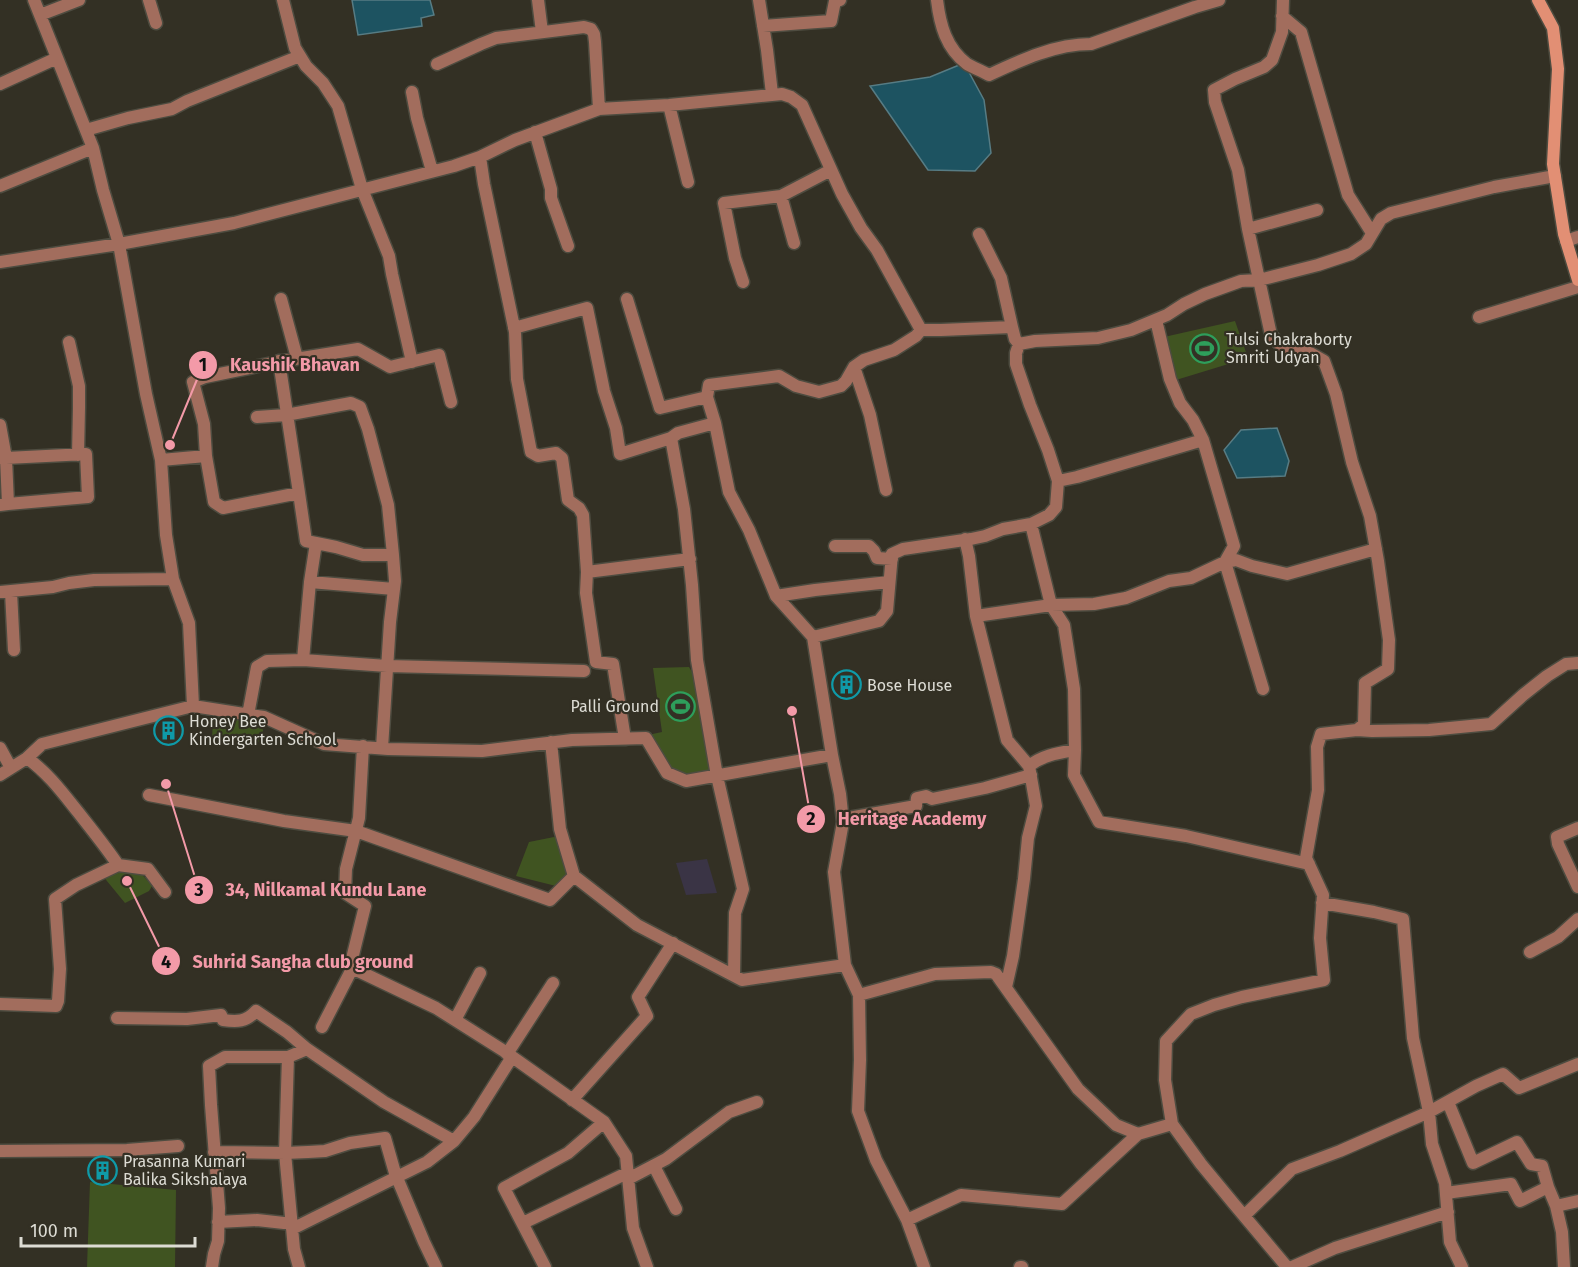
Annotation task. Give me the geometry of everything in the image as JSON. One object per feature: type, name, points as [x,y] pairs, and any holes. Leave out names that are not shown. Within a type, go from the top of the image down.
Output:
[{"type":"main road","points":[[1538,0],[1553,28],[1558,69],[1553,164],[1572,239],[1578,280]]},
{"type":"street","points":[[34,0],[93,148],[119,244],[146,394],[161,460],[166,535],[173,579],[189,623],[193,706]]},
{"type":"street","points":[[40,15],[79,0]]},
{"type":"street","points":[[148,0],[156,23]]},
{"type":"street","points":[[283,0],[295,48],[306,66],[324,83],[338,106],[362,189],[389,256],[412,362]]},
{"type":"street","points":[[538,0],[542,32]]},
{"type":"street","points":[[759,0],[772,94]]},
{"type":"street","points":[[763,26],[831,21],[835,1],[840,0]]},
{"type":"street","points":[[937,0],[939,20],[950,46],[967,64],[989,75],[1033,55],[1076,44],[1091,44],[1219,0]]},
{"type":"street","points":[[1283,0],[1282,32],[1272,60],[1264,67],[1214,90],[1215,102],[1238,170],[1271,335],[1286,351],[1310,354],[1324,361],[1336,394],[1352,462],[1370,516],[1389,640],[1388,669],[1365,683],[1364,724],[1357,730]]},
{"type":"street","points":[[1282,16],[1301,32],[1348,195],[1372,233]]},
{"type":"street","points":[[437,64],[496,38],[591,28],[595,42],[599,109]]},
{"type":"street","points":[[86,130],[172,109],[300,56]]},
{"type":"street","points":[[0,84],[57,58]]},
{"type":"street","points":[[412,92],[432,171]]},
{"type":"street","points":[[0,262],[119,244],[234,223],[480,157],[514,140],[599,109],[782,94],[802,105],[842,194],[861,228],[877,250],[921,330]]},
{"type":"street","points":[[669,105],[688,182]]},
{"type":"street","points":[[536,132],[551,189],[551,198],[568,246]]},
{"type":"street","points":[[0,186],[93,148]]},
{"type":"street","points":[[480,157],[514,328],[517,379],[531,452],[538,456],[556,453],[561,458],[568,500],[579,508],[583,515],[587,572],[586,593],[596,662],[613,664],[625,739]]},
{"type":"street","points":[[743,282],[735,258],[724,203],[781,196],[831,170]]},
{"type":"street","points":[[1019,344],[1098,338],[1131,330],[1156,320],[1205,294],[1241,281],[1259,280],[1351,254],[1366,244],[1381,219],[1391,213],[1494,187],[1555,176]]},
{"type":"street","points":[[781,196],[794,243]]},
{"type":"street","points":[[1248,228],[1317,210]]},
{"type":"street","points":[[979,234],[1001,278],[1015,339],[1019,344]]},
{"type":"street","points":[[1479,317],[1578,287]]},
{"type":"street","points":[[627,299],[660,408],[707,397]]},
{"type":"street","points":[[281,300],[297,358]]},
{"type":"street","points":[[514,328],[586,308],[604,391],[621,453],[715,423]]},
{"type":"street","points":[[1156,320],[1170,379],[1180,403],[1203,440],[1234,546],[1225,562],[1263,689]]},
{"type":"street","points":[[921,330],[1012,327]]},
{"type":"street","points":[[921,330],[916,336],[894,350],[864,360],[854,367],[841,386],[819,392],[796,386],[779,376],[709,385],[707,397],[715,423],[729,492],[749,530],[776,596],[813,637],[843,819],[834,872],[845,965],[859,996],[858,1111],[876,1160],[906,1220],[924,1267]]},
{"type":"street","points":[[69,342],[79,386],[78,455]]},
{"type":"street","points":[[813,637],[879,621],[887,611],[892,554],[903,549],[985,536],[1003,529],[1031,524],[1049,515],[1056,507],[1058,481],[1017,364],[1016,353],[1019,344]]},
{"type":"street","points":[[299,494],[223,508],[214,502],[206,456],[204,424],[193,382],[205,377],[297,358],[358,349],[390,367],[439,355],[451,402]]},
{"type":"street","points":[[279,362],[306,541],[363,555],[393,555]]},
{"type":"street","points":[[854,367],[870,415],[886,490]]},
{"type":"street","points":[[257,417],[286,415],[351,403],[360,407],[388,505],[395,581],[382,748]]},
{"type":"street","points":[[0,425],[4,505],[88,497],[86,454],[3,458]]},
{"type":"street","points":[[671,438],[684,509],[690,559],[697,660],[717,776],[743,889],[735,913],[734,975]]},
{"type":"street","points":[[1058,481],[1203,440]]},
{"type":"street","points":[[161,460],[206,456]]},
{"type":"street","points":[[1031,524],[1051,605],[1064,625],[1074,689],[1074,775],[1099,822],[1186,836],[1309,864]]},
{"type":"street","points":[[965,539],[976,616],[1007,740],[1030,771],[1036,806],[1028,838],[1013,956],[1006,987]]},
{"type":"street","points":[[303,660],[309,582],[316,543]]},
{"type":"street","points":[[835,546],[869,546],[877,558],[892,559]]},
{"type":"street","points":[[976,616],[1051,605],[1094,604],[1126,598],[1169,581],[1191,578],[1225,562],[1236,560],[1287,574],[1376,549]]},
{"type":"street","points":[[587,572],[690,559]]},
{"type":"street","points":[[14,650],[5,592],[94,580],[173,579]]},
{"type":"street","points":[[309,582],[394,590]]},
{"type":"street","points":[[776,596],[889,582]]},
{"type":"street","points":[[248,715],[257,667],[267,661],[303,660],[387,666],[584,671]]},
{"type":"street","points":[[1287,1267],[1201,1164],[1172,1124],[1165,1080],[1166,1041],[1191,1014],[1242,997],[1324,980],[1320,938],[1323,895],[1306,858],[1318,790],[1317,747],[1321,734],[1357,730],[1429,730],[1491,724],[1547,676],[1566,664],[1578,663]]},
{"type":"street","points":[[0,776],[27,758],[42,744],[193,706],[264,717],[324,744],[482,751],[572,740],[646,738],[667,773],[686,781],[832,755]]},
{"type":"street","points":[[551,742],[560,829],[574,876],[637,925],[742,980],[845,965]]},
{"type":"street","points":[[322,1027],[352,969],[350,967],[365,906],[345,893],[346,869],[359,818],[363,746]]},
{"type":"street","points":[[0,748],[11,768]]},
{"type":"street","points":[[843,819],[916,806],[917,798],[926,796],[932,800],[952,796],[1030,771],[1037,760],[1053,753],[1075,750]]},
{"type":"street","points":[[27,758],[41,768],[62,791],[118,865]]},
{"type":"street","points":[[149,795],[284,821],[356,831],[550,900],[574,876]]},
{"type":"street","points":[[1578,828],[1557,837],[1578,887]]},
{"type":"street","points":[[0,1004],[56,1006],[60,969],[55,899],[76,885],[118,865],[148,869],[165,892]]},
{"type":"street","points":[[1322,903],[1403,919],[1413,1038],[1429,1112],[1432,1144],[1445,1183],[1450,1242],[1462,1267]]},
{"type":"street","points":[[1530,952],[1558,937],[1578,919]]},
{"type":"street","points":[[572,1100],[647,1016],[638,998],[673,943]]},
{"type":"street","points":[[352,969],[436,1008],[510,1055],[604,1122],[626,1156],[633,1228],[647,1267]]},
{"type":"street","points":[[859,996],[935,974],[991,972],[996,974],[1078,1089],[1116,1125],[1138,1134]]},
{"type":"street","points":[[455,1020],[480,973]]},
{"type":"street","points":[[218,1222],[257,1220],[288,1226],[427,1162],[454,1141],[474,1118],[494,1089],[510,1055],[553,983]]},
{"type":"street","points":[[117,1018],[187,1019],[221,1015],[223,1020],[236,1021],[252,1016],[256,1011],[384,1102],[454,1141]]},
{"type":"street","points":[[212,1267],[218,1241],[218,1222],[209,1066],[225,1057],[288,1057],[307,1049]]},
{"type":"street","points":[[288,1057],[285,1153],[288,1226],[299,1267]]},
{"type":"street","points":[[1244,1216],[1292,1169],[1340,1151],[1429,1112],[1503,1074],[1519,1088],[1578,1064]]},
{"type":"street","points":[[523,1223],[654,1166],[729,1112],[757,1102]]},
{"type":"street","points":[[1448,1102],[1473,1163],[1517,1142],[1531,1164],[1542,1166],[1562,1232],[1564,1267]]},
{"type":"street","points":[[545,1267],[504,1188],[568,1153],[604,1122]]},
{"type":"street","points":[[906,1220],[961,1195],[1062,1204],[1138,1134],[1172,1124]]},
{"type":"street","points":[[214,1152],[285,1153],[325,1150],[350,1143],[385,1138],[397,1177],[436,1267]]},
{"type":"street","points":[[0,1151],[127,1150],[178,1146]]},
{"type":"street","points":[[654,1166],[676,1209]]},
{"type":"street","points":[[1446,1193],[1511,1184],[1520,1201],[1548,1186]]},
{"type":"street","points":[[1556,1206],[1578,1201]]},
{"type":"street","points":[[1292,1267],[1335,1248],[1448,1212]]},
{"type":"shaded area","points":[[707,859],[717,893],[686,895],[676,863]]},
{"type":"green space","name":"Tulsi Chakraborty Smriti Udyan","points":[[1235,321],[1248,358],[1176,380],[1164,337]]},
{"type":"green space","name":"Palli Ground","points":[[689,667],[697,680],[713,774],[688,778],[669,769],[648,735],[662,732],[653,668]]},
{"type":"green space","points":[[213,715],[263,721],[263,742],[212,741]]},
{"type":"green space","points":[[554,837],[559,839],[570,876],[556,886],[516,876],[529,842]]},
{"type":"green space","points":[[119,869],[140,872],[152,886],[149,891],[125,903],[102,875]]},
{"type":"green space","points":[[90,1182],[176,1190],[175,1267],[87,1267]]},
{"type":"water","points":[[352,0],[430,0],[434,15],[421,18],[422,26],[358,35]]},
{"type":"water","points":[[964,63],[984,100],[991,153],[975,171],[928,170],[870,86],[930,77]]},
{"type":"water","points":[[1277,428],[1289,461],[1285,476],[1237,478],[1224,450],[1241,430]]},
{"type":"place","name":"Tulsi Chakraborty Smriti Udyan","points":[[1205,348]]},
{"type":"place","name":"Kaushik Bhavan","points":[[170,445]]},
{"type":"place","name":"Bose House","points":[[846,685]]},
{"type":"place","name":"Palli Ground","points":[[680,706]]},
{"type":"place","name":"Heritage Academy","points":[[792,711]]},
{"type":"place","name":"Honey Bee Kindergarten School","points":[[168,730]]},
{"type":"place","name":"34, Nilkamal Kundu Lane","points":[[166,784]]},
{"type":"place","name":"Suhrid Sangha club ground","points":[[127,881]]},
{"type":"place","name":"Prasanna Kumari Balika Sikshalaya","points":[[102,1170]]}]
